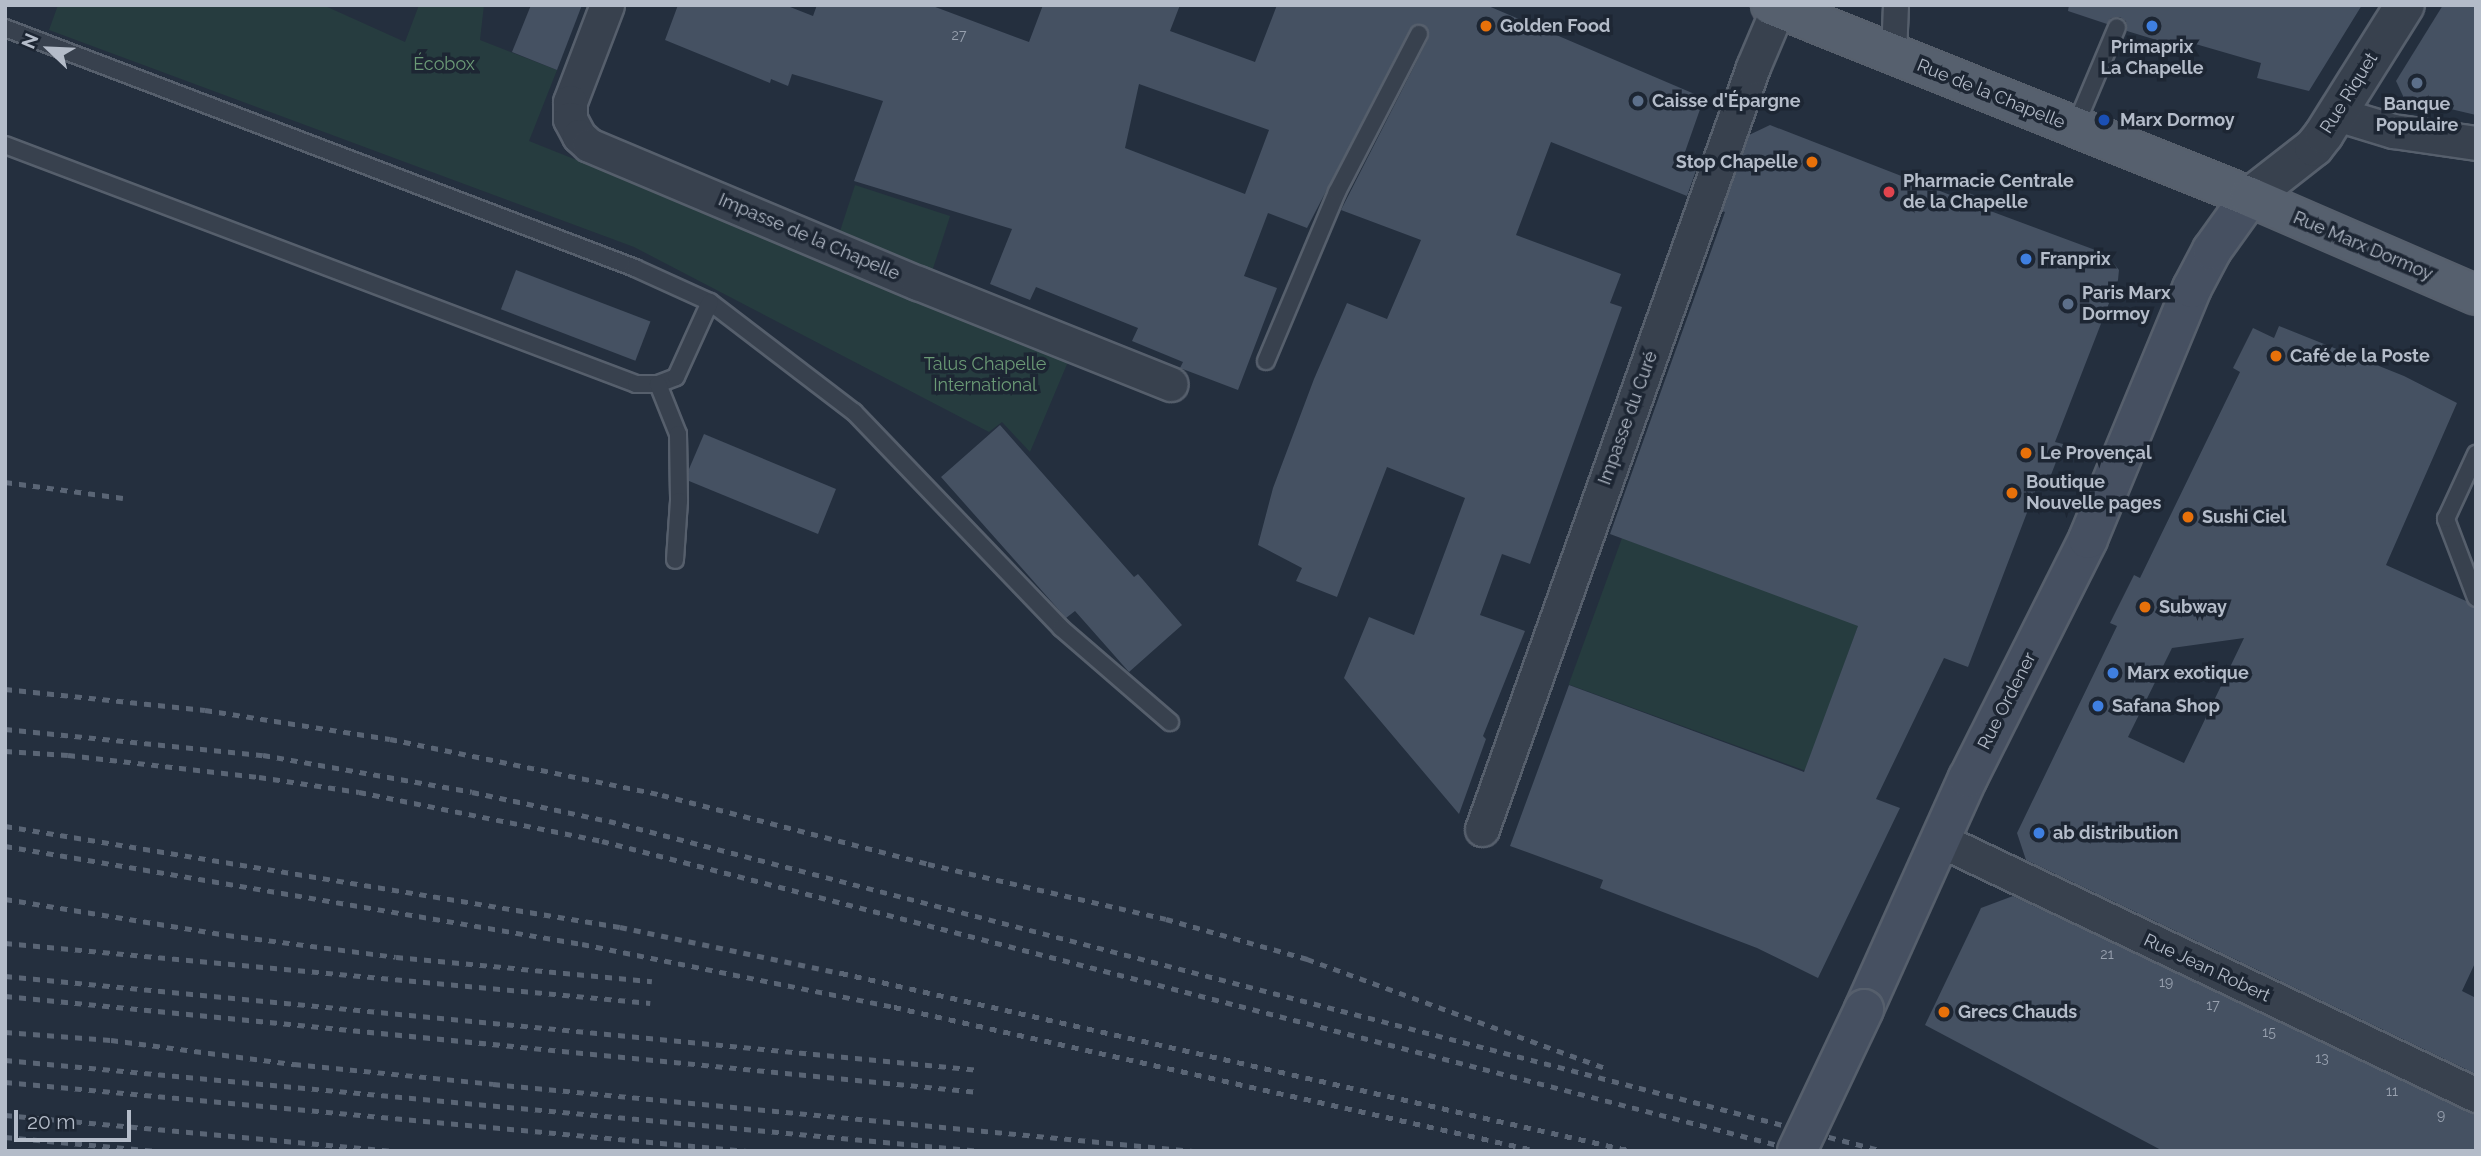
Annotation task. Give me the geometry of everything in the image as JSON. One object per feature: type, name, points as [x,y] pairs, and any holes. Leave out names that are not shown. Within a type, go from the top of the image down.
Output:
[{"type":"main road","name":"Rue de la Chapelle","points":[[1775,7],[2250,197]]},
{"type":"main road","name":"Rue Ordener","points":[[1797,1151],[1940,840],[2088,539],[2192,288],[2212,250],[2250,197]]},
{"type":"main road","name":"Rue Marx Dormoy","points":[[2250,197],[2476,295]]},
{"type":"street","name":"Impasse de la Chapelle","points":[[607,5],[570,102],[570,119],[579,136],[589,145],[918,283],[1171,384]]},
{"type":"street","points":[[1894,55],[1896,5]]},
{"type":"street","name":"Rue Riquet","points":[[2250,197],[2314,147],[2404,5]]},
{"type":"street","name":"Impasse du Curé","points":[[1482,829],[1775,7]]},
{"type":"street","points":[[2337,114],[2393,131],[2476,144]]},
{"type":"street","name":"Rue Jean Robert","points":[[1940,840],[2476,1095]]},
{"type":"lane","points":[[2075,127],[2117,27]]},
{"type":"lane","points":[[5,28],[635,268],[710,302],[854,412],[1061,628],[1170,722]]},
{"type":"lane","points":[[1266,361],[1337,192],[1419,33]]},
{"type":"lane","points":[[5,145],[636,384],[658,384],[676,377],[710,302]]},
{"type":"lane","points":[[658,384],[678,434],[679,501],[675,560]]},
{"type":"lane","points":[[2476,454],[2446,519],[2476,598]]},
{"type":"green space","name":"Talus Chapelle International","points":[[58,5],[323,5],[405,42],[419,5],[484,5],[480,40],[557,70],[529,141],[1070,357],[1030,452],[1002,422],[989,432],[634,247],[49,30]]},
{"type":"green space","points":[[855,185],[950,216],[932,270],[837,239]]},
{"type":"green space","points":[[1622,538],[1859,624],[1805,771],[1569,685]]},
{"type":"building","points":[[531,5],[582,5],[557,70],[512,52]]},
{"type":"building","points":[[678,5],[785,5],[813,16],[817,5],[930,5],[1029,42],[1043,5],[1180,5],[1170,31],[1255,62],[1277,5],[1486,5],[1704,98],[1679,169],[1700,159],[1687,196],[1551,142],[1516,235],[1621,274],[1610,303],[1622,307],[1530,564],[1502,554],[1480,615],[1525,631],[1483,736],[1486,739],[1459,814],[1344,678],[1369,617],[1414,635],[1465,498],[1387,467],[1337,597],[1296,581],[1302,568],[1258,545],[1273,488],[1314,379],[1347,303],[1387,319],[1421,240],[1341,210],[1428,39],[1427,28],[1418,24],[1410,29],[1307,228],[1268,213],[1244,276],[1277,288],[1238,390],[1180,368],[1183,362],[1132,341],[1138,328],[1036,287],[1030,300],[990,284],[1012,229],[854,181],[883,101],[792,74],[788,86],[771,79],[770,83],[665,40]],"holes":[[[1139,84],[1269,130],[1245,194],[1125,148]]]},
{"type":"building","points":[[2069,5],[2362,5],[2309,91],[2257,78],[2261,63],[2192,43],[2189,50],[2127,31],[2126,21],[2120,17],[2111,18],[2107,24],[2068,11]]},
{"type":"building","points":[[2443,5],[2476,5],[2476,115],[2404,98],[2396,81]]},
{"type":"building","points":[[1770,125],[1958,198],[1961,190],[1989,201],[1985,209],[2106,254],[2119,270],[2118,280],[2055,442],[2063,444],[2049,480],[2041,476],[1968,667],[1944,658],[1876,799],[1900,808],[1818,978],[1757,948],[1600,888],[1603,880],[1510,846],[1569,685],[1804,772],[1858,626],[1610,534],[1725,212],[1722,211],[1749,135]]},
{"type":"building","points":[[516,270],[650,322],[635,361],[501,309]]},
{"type":"building","points":[[2279,326],[2404,376],[2457,403],[2386,565],[2476,608],[2476,961],[2462,991],[2476,998],[2476,1074],[2026,860],[2017,833],[2117,626],[2110,623],[2134,575],[2140,578],[2240,372],[2233,368],[2253,328],[2274,338]],"holes":[[[2244,638],[2184,763],[2128,737],[2172,648]]]},
{"type":"building","points":[[1000,425],[1134,577],[1138,574],[1182,625],[1129,672],[1075,611],[1066,618],[941,477]]},
{"type":"building","points":[[704,434],[836,489],[818,534],[689,481],[689,469]]},
{"type":"building","points":[[2013,896],[2476,1114],[2476,1151],[2163,1151],[1925,1025],[1981,908]]},
{"type":"railway","points":[[5,482],[123,498]]},
{"type":"railway","points":[[5,689],[205,710],[390,739],[662,795],[928,864],[1166,919],[1307,959],[1608,1069]]},
{"type":"railway","points":[[5,729],[263,755],[472,792],[609,821],[1883,1151]]},
{"type":"railway","points":[[5,751],[68,755],[259,777],[359,792],[602,841],[1801,1151]]},
{"type":"railway","points":[[5,826],[620,927],[841,973],[1632,1151]]},
{"type":"railway","points":[[5,846],[582,944],[894,1007],[1538,1151]]},
{"type":"railway","points":[[5,899],[227,935],[396,957],[652,981]]},
{"type":"railway","points":[[5,943],[650,1003]]},
{"type":"railway","points":[[5,976],[979,1070]]},
{"type":"railway","points":[[5,996],[978,1092]]},
{"type":"railway","points":[[5,1032],[111,1040],[294,1064],[493,1084],[1193,1151]]},
{"type":"railway","points":[[5,1060],[981,1151]]},
{"type":"railway","points":[[5,1082],[747,1151]]},
{"type":"railway","points":[[5,1115],[390,1151]]},
{"type":"railway","points":[[5,1137],[156,1151]]},
{"type":"place","name":"Golden Food","points":[[1486,26]]},
{"type":"place","name":"Primaprix La Chapelle","points":[[2152,26]]},
{"type":"place","name":"Banque Populaire","points":[[2417,83]]},
{"type":"place","name":"Caisse d'Épargne","points":[[1638,101]]},
{"type":"place","name":"Marx Dormoy","points":[[2104,120]]},
{"type":"place","name":"Stop Chapelle","points":[[1812,162]]},
{"type":"place","name":"Pharmacie Centrale de la Chapelle","points":[[1889,192]]},
{"type":"place","name":"Franprix","points":[[2026,259]]},
{"type":"place","name":"Paris Marx Dormoy","points":[[2068,304]]},
{"type":"place","name":"Café de la Poste","points":[[2276,356]]},
{"type":"place","name":"Le Provençal","points":[[2026,453]]},
{"type":"place","name":"Boutique Nouvelle pages","points":[[2012,493]]},
{"type":"place","name":"Sushi Ciel","points":[[2188,517]]},
{"type":"place","name":"Subway","points":[[2145,607]]},
{"type":"place","name":"Marx exotique","points":[[2113,673]]},
{"type":"place","name":"Safana Shop","points":[[2098,706]]},
{"type":"place","name":"ab distribution","points":[[2039,833]]},
{"type":"place","name":"Grecs Chauds","points":[[1944,1012]]},
{"type":"park label","name":"Écobox","points":[[444,64]]}]
